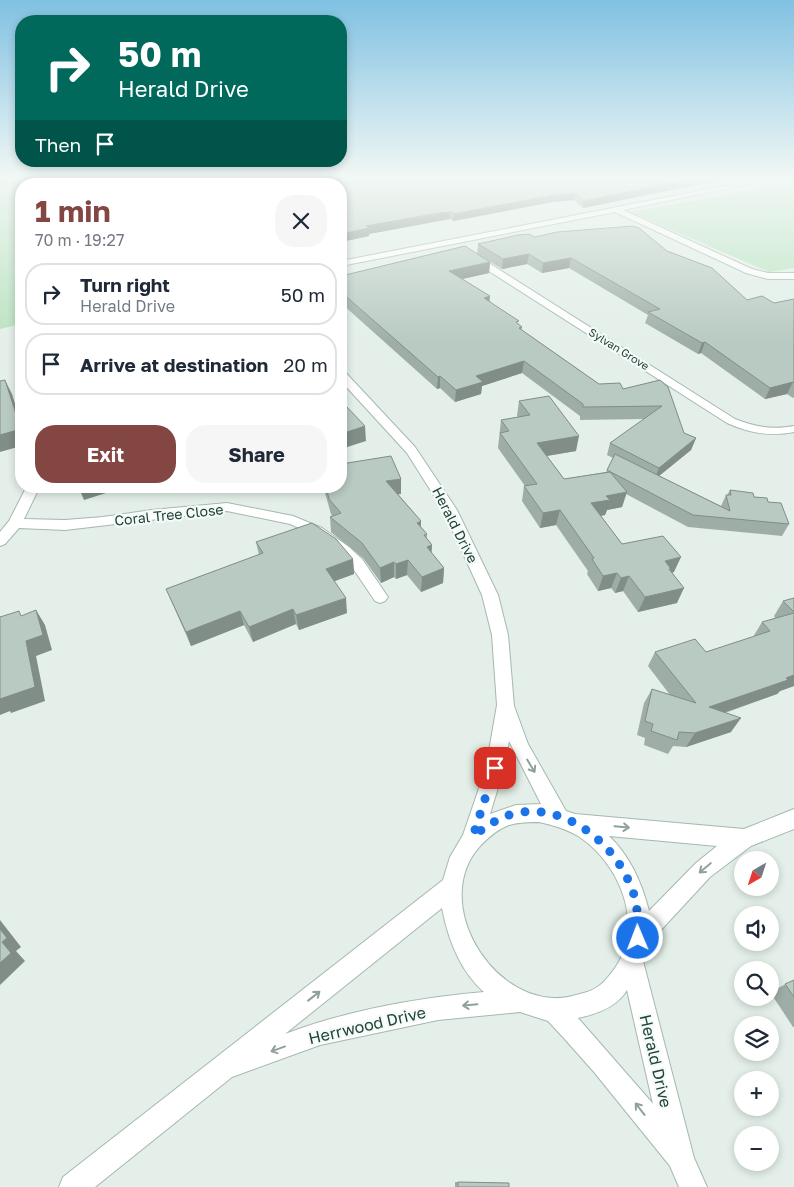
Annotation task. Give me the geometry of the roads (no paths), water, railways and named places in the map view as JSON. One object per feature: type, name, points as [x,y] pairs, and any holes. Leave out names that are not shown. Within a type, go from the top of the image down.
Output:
[{"type":"street","points":[[347,263],[498,232]]},
{"type":"street","points":[[665,232],[749,271],[768,276],[794,276]]},
{"type":"street","name":"Sylvan Grove","points":[[451,242],[731,421],[755,432],[765,433],[794,429]]},
{"type":"street","name":"Herald Drive","points":[[347,381],[411,450],[431,478],[450,510],[490,595],[501,644],[506,705],[520,747],[566,820],[597,837],[615,857],[630,883],[638,910],[635,950],[666,1104],[681,1161],[693,1187]]},
{"type":"street","points":[[0,541],[15,523],[30,493]]},
{"type":"street","name":"Coral Tree Close","points":[[15,523],[65,525],[227,507],[292,520],[317,531],[344,550],[357,564],[380,597]]},
{"type":"street","name":"Herald Drive","points":[[473,836],[495,768],[506,705]]},
{"type":"street","points":[[744,838],[566,820],[538,812],[514,814],[492,822],[473,836],[458,859],[451,887],[454,919],[467,952],[489,981],[519,1001],[554,1010],[587,1006],[615,988],[635,950],[703,870],[744,838],[794,819]]},
{"type":"street","name":"Herrwood Drive","points":[[73,1187],[451,887]]},
{"type":"street","name":"Herrwood Drive","points":[[221,1070],[320,1033],[438,1008],[519,1001]]},
{"type":"street","name":"Herald Drive","points":[[554,1010],[630,1096],[681,1161]]}]
